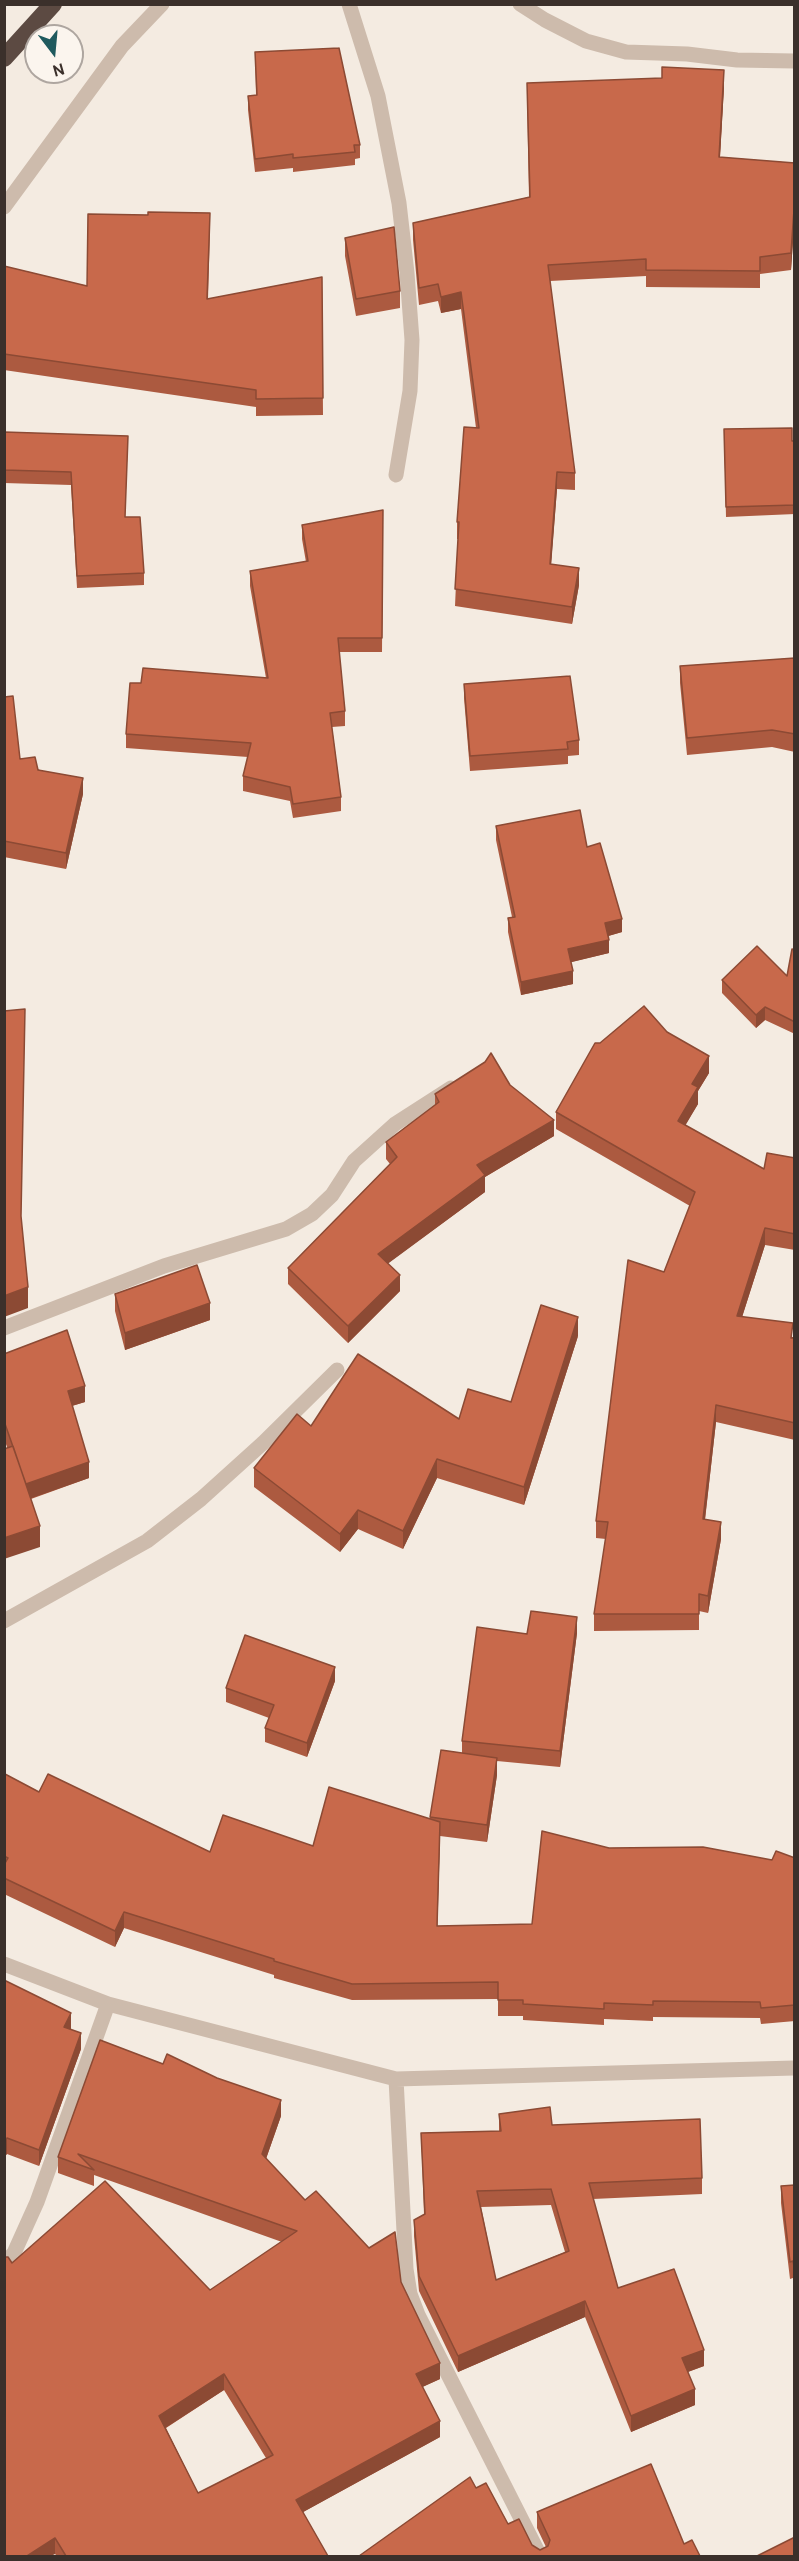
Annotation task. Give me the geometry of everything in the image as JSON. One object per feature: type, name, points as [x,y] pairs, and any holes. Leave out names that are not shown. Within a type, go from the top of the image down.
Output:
[{"type":"highway","points":[[4,58],[53,4]]},
{"type":"street","points":[[4,207],[122,46],[162,4]]},
{"type":"street","points":[[349,4],[378,96],[399,203],[407,273],[412,340],[410,391],[396,475]]},
{"type":"street","points":[[520,4],[544,20],[586,41],[626,52],[687,54],[737,60],[795,61]]},
{"type":"street","points":[[4,1328],[164,1266],[286,1229],[312,1214],[332,1195],[354,1161],[395,1124],[461,1082]]},
{"type":"street","points":[[4,1621],[147,1541],[201,1499],[263,1443],[337,1370]]},
{"type":"street","points":[[4,1964],[108,2004],[396,2079],[795,2068]]},
{"type":"street","points":[[4,2264],[14,2253],[37,2202],[108,2004]]},
{"type":"street","points":[[396,2079],[406,2269],[410,2294],[418,2315],[540,2556]]},
{"type":"building","points":[[339,48],[360,145],[354,145],[355,152],[293,158],[293,154],[255,159],[248,96],[257,95],[255,52]]},
{"type":"building","points":[[662,67],[724,70],[719,157],[795,163],[791,253],[760,257],[760,271],[646,270],[646,259],[548,265],[575,473],[557,472],[550,564],[579,568],[572,607],[455,589],[464,427],[479,428],[461,292],[441,297],[438,284],[419,288],[413,223],[530,197],[527,83],[662,78]]},
{"type":"building","points":[[148,212],[210,213],[207,299],[322,277],[323,398],[256,399],[256,390],[4,354],[4,266],[87,286],[88,214],[148,215]]},
{"type":"building","points":[[394,227],[400,291],[356,299],[345,238]]},
{"type":"building","points":[[792,428],[792,441],[795,441],[795,505],[726,507],[724,429]]},
{"type":"building","points":[[4,432],[128,436],[125,517],[140,517],[144,573],[77,576],[71,472],[4,470]]},
{"type":"building","points":[[383,510],[382,638],[338,638],[345,711],[330,713],[341,797],[293,804],[290,787],[243,776],[251,743],[126,734],[130,683],[141,683],[143,668],[268,678],[250,571],[308,561],[302,525]]},
{"type":"building","points":[[795,658],[795,734],[772,730],[687,738],[680,666]]},
{"type":"building","points":[[570,676],[579,740],[567,742],[568,749],[470,756],[464,684]]},
{"type":"building","points":[[13,696],[20,759],[35,757],[38,770],[83,778],[66,853],[4,841],[4,697]]},
{"type":"building","points":[[580,810],[587,847],[600,843],[622,919],[605,923],[609,940],[568,949],[573,971],[521,982],[508,918],[515,917],[496,826]]},
{"type":"building","points":[[757,946],[787,976],[792,949],[795,950],[795,1022],[765,1007],[756,1015],[722,980]]},
{"type":"building","points":[[644,1006],[667,1032],[709,1056],[692,1084],[698,1087],[678,1121],[764,1169],[767,1153],[795,1158],[795,1234],[765,1228],[737,1316],[793,1323],[791,1338],[795,1338],[795,1423],[716,1405],[703,1519],[721,1522],[708,1596],[699,1594],[699,1614],[594,1614],[608,1522],[596,1521],[628,1260],[664,1272],[695,1192],[556,1112],[595,1043],[600,1043]]},
{"type":"building","points":[[25,1009],[21,1216],[28,1287],[4,1296],[4,1011]]},
{"type":"building","points":[[491,1053],[510,1085],[554,1120],[477,1165],[485,1175],[378,1254],[400,1275],[348,1326],[288,1268],[397,1157],[386,1142],[439,1102],[435,1094],[485,1062]]},
{"type":"building","points":[[197,1265],[210,1303],[125,1333],[115,1294]]},
{"type":"building","points":[[541,1305],[578,1317],[524,1487],[437,1459],[403,1531],[358,1510],[340,1534],[254,1468],[297,1414],[311,1426],[358,1354],[459,1419],[468,1389],[511,1402]]},
{"type":"building","points":[[67,1330],[85,1386],[68,1391],[89,1462],[26,1484],[4,1421],[4,1354]]},
{"type":"building","points":[[13,1446],[40,1526],[4,1538],[4,1449]]},
{"type":"building","points":[[531,1611],[577,1617],[560,1751],[462,1741],[477,1627],[527,1634]]},
{"type":"building","points":[[245,1635],[335,1667],[307,1743],[265,1728],[274,1705],[226,1688]]},
{"type":"building","points":[[441,1750],[497,1758],[487,1825],[430,1817]]},
{"type":"building","points":[[5,1774],[39,1792],[48,1774],[210,1852],[223,1815],[313,1846],[329,1787],[440,1822],[437,1926],[532,1924],[542,1831],[609,1848],[703,1847],[772,1860],[776,1851],[795,1858],[795,2005],[761,2008],[760,2002],[653,2001],[653,2005],[604,2003],[604,2009],[523,2004],[523,2000],[498,2000],[498,1982],[352,1984],[124,1912],[115,1931],[4,1878],[4,1865],[8,1858],[4,1856]]},
{"type":"building","points":[[4,1980],[71,2013],[64,2027],[81,2033],[39,2150],[7,2138],[4,2141]]},
{"type":"building","points":[[100,2040],[163,2064],[167,2054],[217,2078],[281,2100],[262,2154],[305,2200],[316,2191],[369,2248],[395,2232],[401,2282],[440,2363],[416,2374],[440,2421],[296,2500],[328,2556],[66,2556],[55,2538],[27,2556],[4,2556],[4,2257],[8,2257],[12,2263],[105,2181],[210,2290],[297,2231],[78,2154],[94,2170],[58,2157]],"holes":[[[224,2374],[273,2455],[198,2493],[159,2416]]]},
{"type":"building","points":[[550,2107],[552,2125],[700,2119],[702,2178],[589,2183],[618,2288],[674,2269],[704,2350],[682,2358],[695,2389],[631,2416],[585,2301],[458,2356],[419,2276],[414,2220],[425,2214],[421,2133],[501,2131],[499,2114]],"holes":[[[551,2189],[569,2251],[496,2280],[477,2191]]]},
{"type":"building","points":[[795,2185],[795,2271],[793,2261],[790,2262],[781,2186]]},
{"type":"building","points":[[651,2464],[684,2544],[692,2540],[700,2556],[359,2556],[470,2477],[476,2488],[486,2483],[508,2524],[519,2519],[532,2545],[540,2550],[548,2546],[550,2540],[537,2512]]},
{"type":"building","points":[[795,2537],[795,2556],[757,2556]]}]
